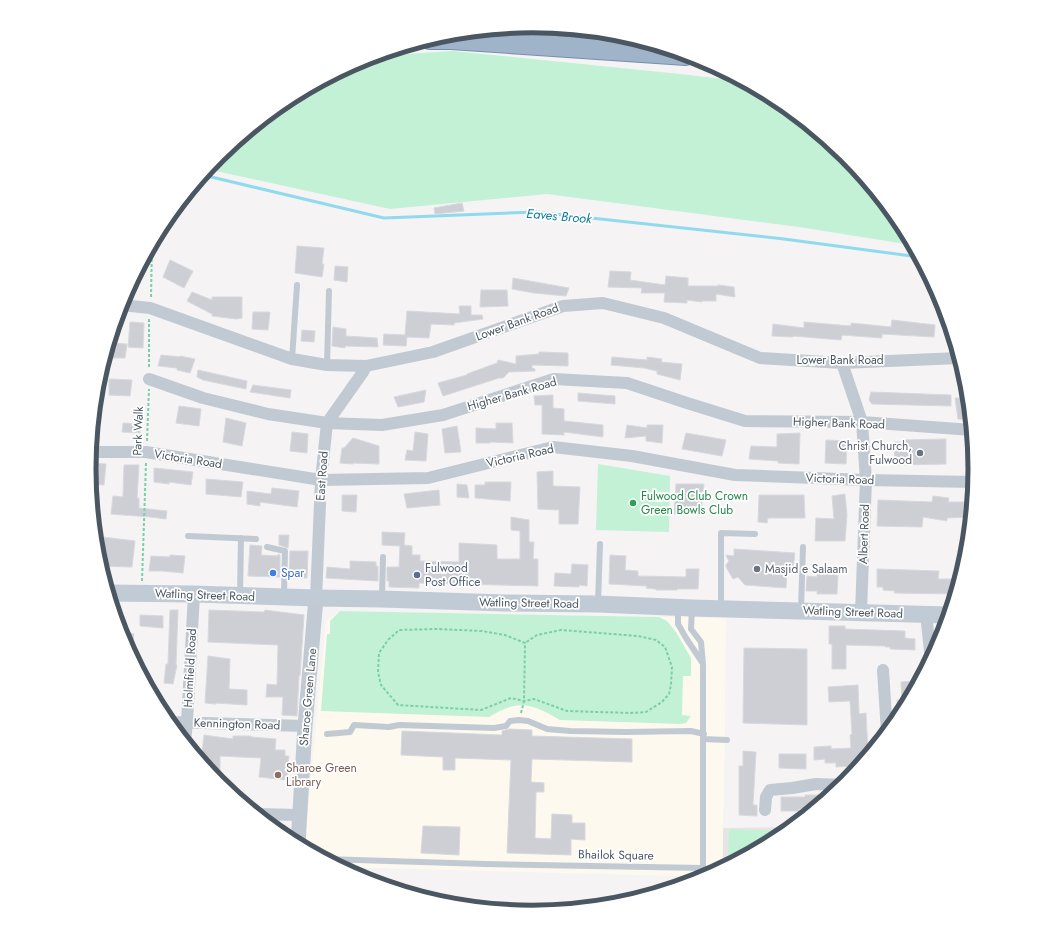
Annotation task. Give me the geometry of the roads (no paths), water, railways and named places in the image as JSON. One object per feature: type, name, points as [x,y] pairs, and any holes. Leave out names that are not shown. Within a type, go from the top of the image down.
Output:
[{"type":"highway","points":[[458,39],[663,53]]},
{"type":"main road","name":"Watling Street Road","points":[[114,593],[598,604],[944,614]]},
{"type":"street","name":"Lower Bank Road","points":[[128,306],[150,308],[292,359],[326,365],[366,366],[433,352],[563,306],[603,303],[664,318],[760,358],[842,363],[954,358]]},
{"type":"street","name":"Albert Road","points":[[842,363],[862,422],[866,480],[861,612]]},
{"type":"street","points":[[327,423],[366,366]]},
{"type":"street","name":"Higher Bank Road","points":[[149,379],[203,398],[261,412],[327,423],[382,425],[443,415],[554,379],[627,383],[745,421],[862,422],[967,430]]},
{"type":"street","name":"East Road","points":[[316,598],[322,480],[327,423]]},
{"type":"street","name":"Victoria Road","points":[[96,452],[146,452],[322,480],[428,478],[553,447],[632,456],[735,476],[968,482]]},
{"type":"street","name":"Holmfield Road","points":[[186,735],[194,594]]},
{"type":"street","name":"Sharoe Green Lane","points":[[298,838],[316,598]]},
{"type":"street","points":[[926,614],[930,648]]},
{"type":"street","points":[[883,670],[886,724]]},
{"type":"street","name":"Kennington Road","points":[[176,722],[306,726]]},
{"type":"street","points":[[765,810],[766,797],[770,790],[816,784],[834,785]]},
{"type":"street","points":[[264,814],[299,815]]},
{"type":"lane","points":[[292,359],[297,284]]},
{"type":"lane","points":[[326,365],[329,291]]},
{"type":"lane","points":[[721,608],[721,533],[755,534]]},
{"type":"lane","points":[[188,536],[256,539]]},
{"type":"lane","points":[[240,595],[241,538]]},
{"type":"lane","points":[[598,604],[600,544]]},
{"type":"lane","points":[[267,547],[285,551],[284,597]]},
{"type":"lane","points":[[801,610],[803,547]]},
{"type":"lane","points":[[382,599],[383,558]]},
{"type":"lane","points":[[685,607],[678,624],[703,664]]},
{"type":"lane","name":"Bhailok Square","points":[[335,859],[485,861],[703,868],[703,664],[701,642],[691,629],[685,607]]},
{"type":"lane","points":[[327,734],[350,732],[354,726],[389,727],[399,725],[494,728],[506,726],[510,721],[519,720],[528,721],[547,729],[570,731],[691,732],[703,736],[727,740]]},
{"type":"waterway","name":"Eaves Brook","points":[[209,176],[384,218],[536,212],[784,239],[913,256]]},
{"type":"place","name":"Christ Church, Fulwood","points":[[920,453]]},
{"type":"place","name":"Fulwood Club Crown Green Bowls Club","points":[[633,503]]},
{"type":"place","name":"Masjid e Salaam","points":[[757,569]]},
{"type":"place","name":"Spar","points":[[273,573]]},
{"type":"place","name":"Fulwood Post Office","points":[[417,575]]},
{"type":"place","name":"Sharoe Green Library","points":[[278,775]]}]
